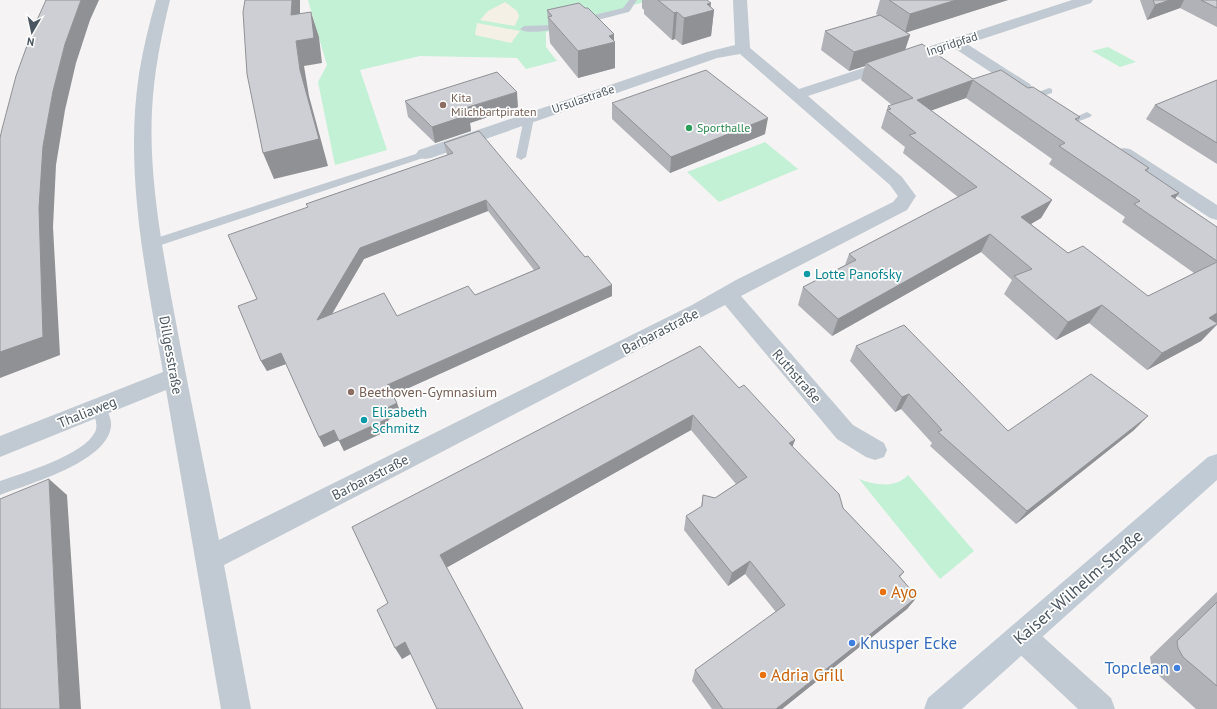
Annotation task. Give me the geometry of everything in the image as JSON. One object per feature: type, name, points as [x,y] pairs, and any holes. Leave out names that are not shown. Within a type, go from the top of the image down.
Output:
[{"type":"main road","name":"Kaiser-Wilhelm-Straße","points":[[939,709],[1217,465]]},
{"type":"street","name":"Dillgesstraße","points":[[163,0],[146,76],[142,146],[146,206],[151,244],[210,558],[236,709]]},
{"type":"street","points":[[740,0],[743,49]]},
{"type":"street","name":"Ingridpfad","points":[[796,95],[1086,0]]},
{"type":"street","points":[[956,43],[1043,93],[1073,117]]},
{"type":"street","name":"Barbarastraße","points":[[210,558],[699,311],[727,294],[900,206],[907,196],[896,182],[743,49]]},
{"type":"street","name":"Ursulastraße","points":[[425,154],[712,55],[731,50],[743,49]]},
{"type":"street","points":[[1112,145],[1217,214]]},
{"type":"street","name":"Ruthstraße","points":[[727,294],[845,432],[875,450]]},
{"type":"street","name":"Thaliaweg","points":[[0,447],[175,377]]},
{"type":"street","points":[[1022,637],[1100,709]]},
{"type":"lane","points":[[524,29],[553,28],[626,10],[633,0]]},
{"type":"lane","points":[[522,157],[529,118]]},
{"type":"lane","points":[[151,244],[425,154]]},
{"type":"lane","points":[[0,488],[75,459],[89,450],[100,439],[104,429],[99,407]]},
{"type":"green space","points":[[308,0],[652,0],[633,5],[631,10],[546,32],[546,47],[557,61],[526,69],[517,58],[420,56],[360,70],[387,150],[335,165],[318,82],[327,65]]},
{"type":"green space","points":[[1108,47],[1136,62],[1120,67],[1092,51]]},
{"type":"green space","points":[[765,142],[798,169],[719,202],[687,172]]},
{"type":"green space","points":[[908,475],[974,551],[940,579],[859,479],[878,484],[891,484]]},
{"type":"sand","points":[[505,2],[517,11],[519,16],[515,26],[480,20],[488,11]]},
{"type":"sand","points":[[477,23],[520,31],[511,43],[475,35]]},
{"type":"building","points":[[46,0],[81,0],[65,44],[53,91],[43,146],[39,208],[43,337],[0,352],[0,138],[16,76],[33,29]]},
{"type":"building","points":[[245,0],[292,0],[291,15],[311,12],[314,38],[296,41],[300,70],[319,139],[263,153],[247,74],[243,12]]},
{"type":"building","points":[[658,0],[707,0],[711,3],[707,4],[714,10],[684,18],[677,12],[674,13]]},
{"type":"building","points":[[889,0],[956,0],[910,14]]},
{"type":"building","points":[[1153,0],[1170,0],[1155,5]]},
{"type":"building","points":[[1201,0],[1217,0],[1217,8]]},
{"type":"building","points":[[579,3],[585,8],[588,8],[614,34],[609,36],[615,42],[578,51],[548,17],[552,16],[547,10]]},
{"type":"building","points":[[880,15],[910,35],[854,52],[825,31]]},
{"type":"building","points":[[922,44],[973,79],[1001,70],[1028,88],[1033,87],[1080,117],[1075,119],[1149,168],[1145,170],[1179,193],[1171,196],[1217,227],[1217,261],[1134,204],[1140,201],[1059,146],[1065,143],[973,80],[917,100],[1052,200],[1021,217],[1068,253],[1083,246],[1148,296],[1217,262],[1217,313],[1209,318],[1217,324],[1162,353],[1102,305],[1068,322],[1014,276],[1032,269],[990,234],[838,319],[803,287],[856,260],[849,254],[977,187],[909,135],[916,133],[887,110],[891,109],[888,106],[913,98],[866,63]]},
{"type":"building","name":"Sporthalle","points":[[706,70],[768,118],[671,157],[612,103]]},
{"type":"building","points":[[497,72],[517,92],[462,109],[468,115],[432,127],[405,101]]},
{"type":"building","points":[[1217,80],[1217,143],[1155,105]]},
{"type":"building","points":[[479,131],[585,257],[588,256],[612,285],[387,385],[397,403],[383,410],[387,419],[339,441],[334,430],[319,437],[281,353],[261,361],[238,306],[257,299],[228,235],[308,207],[306,204],[453,153],[444,143]],"holes":[[[486,200],[540,268],[475,295],[468,286],[397,316],[384,293],[317,320],[360,248]]]},
{"type":"building","points":[[904,325],[1008,431],[1091,374],[1148,416],[1027,511],[938,432],[942,430],[909,394],[902,397],[856,346]]},
{"type":"building","points":[[700,346],[739,388],[744,385],[795,440],[789,443],[839,494],[843,508],[904,572],[899,576],[917,597],[776,709],[723,709],[695,670],[785,605],[750,561],[732,573],[686,516],[702,506],[703,495],[715,498],[747,477],[693,415],[440,555],[523,709],[437,709],[405,642],[395,648],[377,610],[388,603],[352,527]]},
{"type":"building","points":[[49,479],[60,709],[0,709],[0,499]]},
{"type":"building","points":[[1217,602],[1217,686],[1183,657],[1178,648],[1177,641]]},
{"type":"place","name":"Kita Milchbartpiraten","points":[[443,105]]},
{"type":"place","name":"Sporthalle","points":[[689,128]]},
{"type":"place","name":"Lotte Panofsky","points":[[807,274]]},
{"type":"place","name":"Beethoven-Gymnasium","points":[[351,392]]},
{"type":"place","name":"Elisabeth Schmitz","points":[[364,420]]},
{"type":"place","name":"Ayo","points":[[883,592]]},
{"type":"place","name":"Knusper Ecke","points":[[852,643]]},
{"type":"place","name":"Topclean","points":[[1177,668]]},
{"type":"place","name":"Adria Grill","points":[[763,675]]}]
